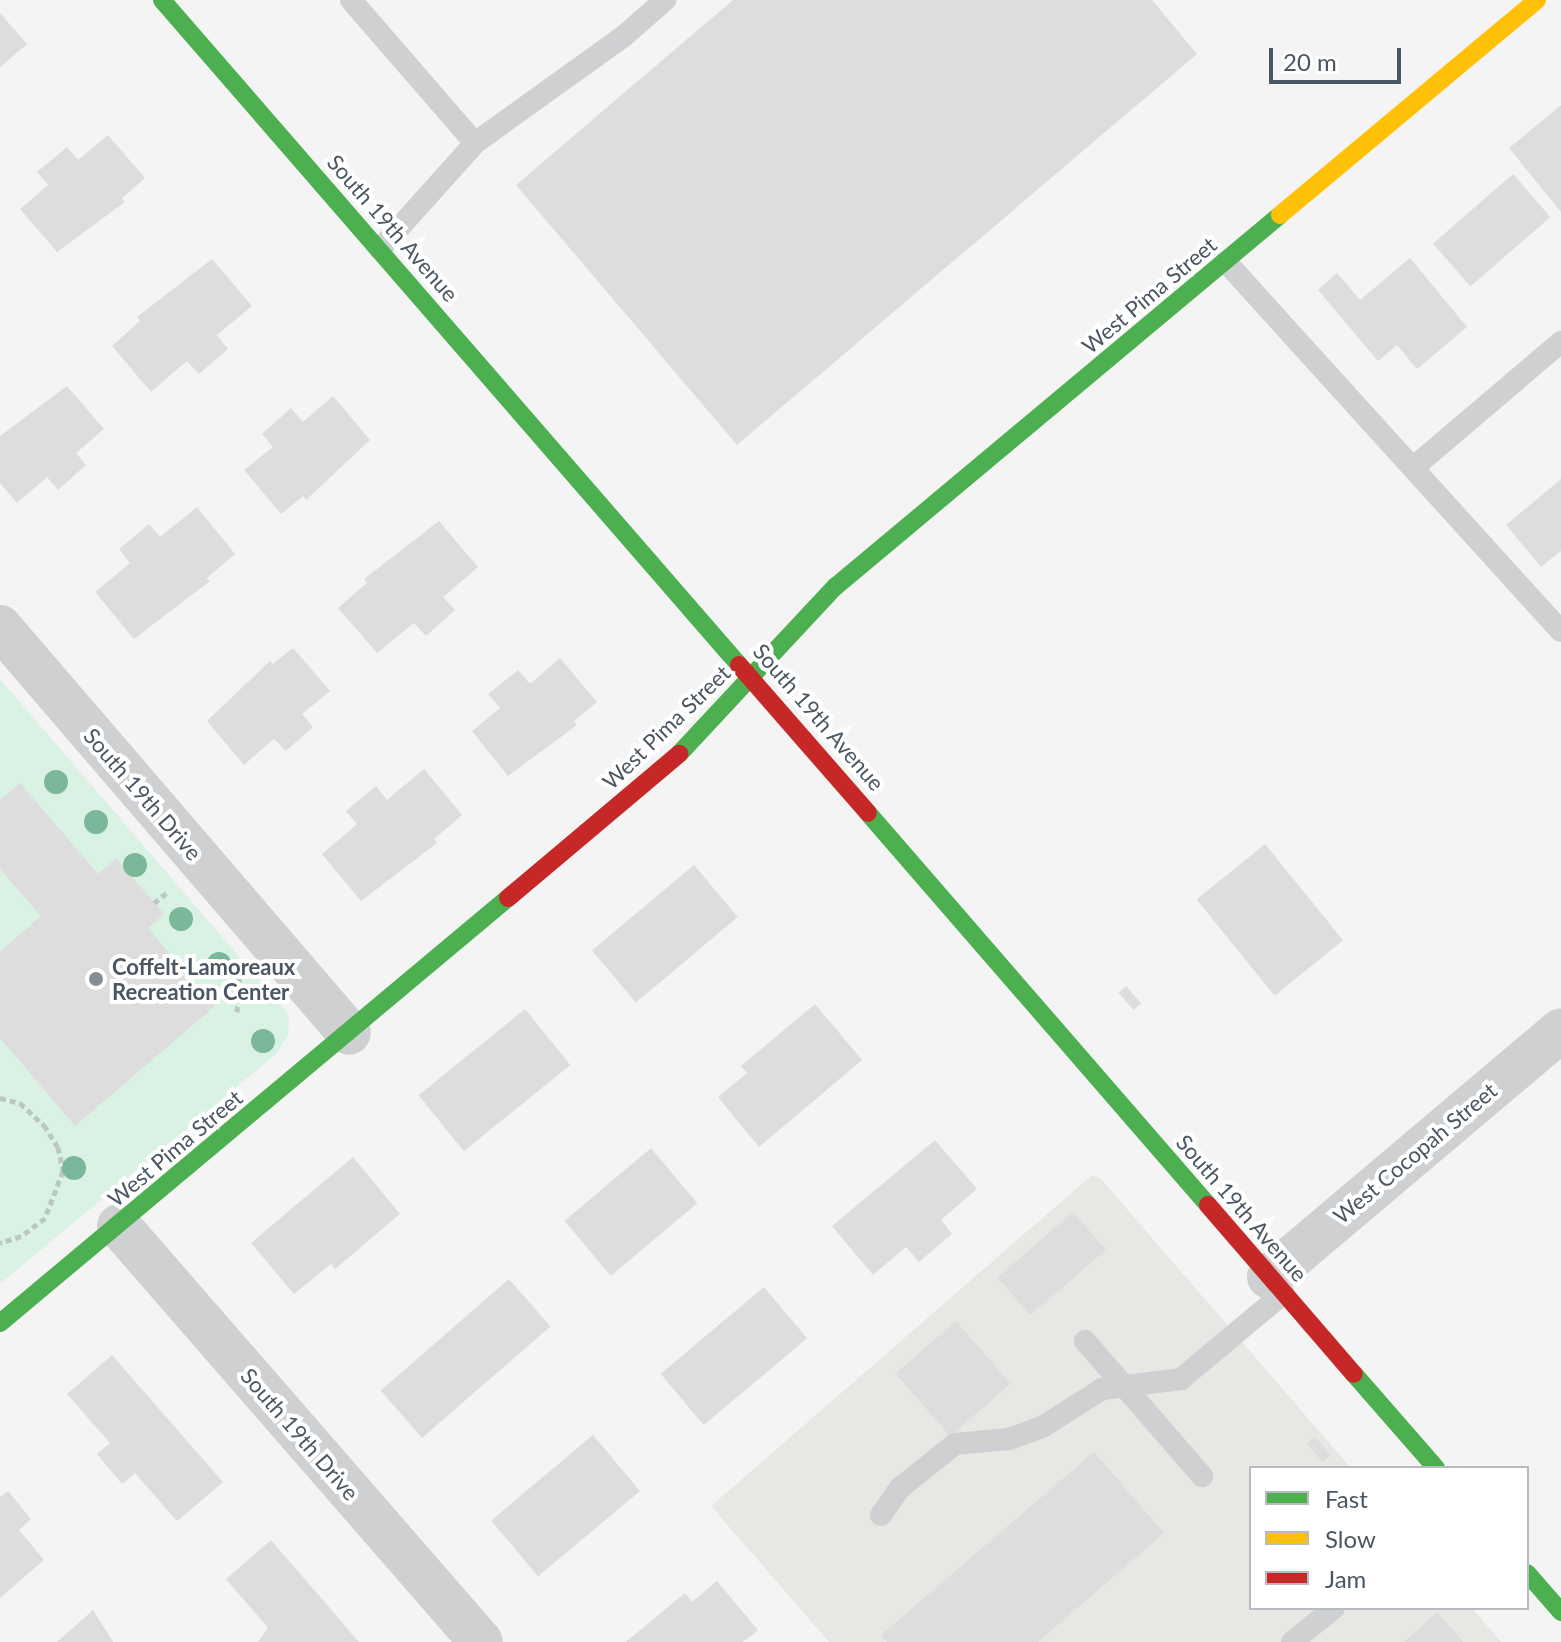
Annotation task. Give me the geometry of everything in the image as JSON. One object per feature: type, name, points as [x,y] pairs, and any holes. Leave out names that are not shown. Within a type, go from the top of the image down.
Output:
[{"type":"street","name":"South 19th Avenue","points":[[162,0],[753,677],[1434,1466]]},
{"type":"street","name":"West Pima Street","points":[[0,1323],[671,762],[835,587],[1537,0]]},
{"type":"street","name":"South 19th Drive","points":[[0,627],[349,1033]]},
{"type":"street","name":"West Cocopah Street","points":[[1276,1285],[1561,1030]]},
{"type":"street","name":"South 19th Drive","points":[[119,1226],[481,1642]]},
{"type":"street","points":[[1529,1575],[1561,1612]]},
{"type":"lane","points":[[351,0],[475,143]]},
{"type":"lane","points":[[380,249],[475,143],[624,36],[665,0]]},
{"type":"lane","points":[[1226,262],[1561,631]]},
{"type":"lane","points":[[1414,467],[1561,342]]},
{"type":"lane","points":[[881,1515],[900,1488],[955,1444],[1009,1439],[1044,1426],[1102,1389],[1181,1379],[1276,1285]]},
{"type":"lane","points":[[1085,1341],[1202,1476]]},
{"type":"lane","points":[[1292,1642],[1332,1610]]},
{"type":"path","points":[[154,903],[172,888]]},
{"type":"path","points":[[237,1012],[242,969]]},
{"type":"path","points":[[0,1098],[20,1103],[44,1125],[58,1147],[63,1171],[45,1218],[21,1236],[0,1243]]},
{"type":"shaded area","points":[[1092,1175],[1101,1179],[1349,1466],[1249,1466],[1249,1610],[1474,1610],[1501,1642],[829,1642],[711,1506]]},
{"type":"green space","points":[[0,679],[287,1012],[289,1021],[288,1036],[275,1055],[0,1284]]},
{"type":"building","points":[[733,0],[1152,0],[1197,54],[737,445],[516,185]]},
{"type":"building","points":[[0,13],[27,44],[0,67]]},
{"type":"building","points":[[1561,105],[1561,212],[1509,148]]},
{"type":"building","points":[[108,135],[145,178],[122,198],[125,202],[57,252],[20,209],[48,185],[37,172],[67,147],[78,160]]},
{"type":"building","points":[[1513,174],[1550,217],[1470,287],[1433,244]]},
{"type":"building","points":[[1410,258],[1467,327],[1417,369],[1397,345],[1378,361],[1318,290],[1337,273],[1360,300]]},
{"type":"building","points":[[212,259],[252,306],[217,335],[228,349],[199,374],[187,361],[151,392],[112,346],[140,321],[137,317]]},
{"type":"building","points":[[67,386],[104,429],[76,453],[86,465],[58,490],[47,477],[17,503],[0,483],[0,436]]},
{"type":"building","points":[[333,396],[370,440],[306,500],[303,496],[281,514],[244,470],[273,447],[262,434],[291,408],[303,422]]},
{"type":"building","points":[[1561,479],[1561,551],[1541,567],[1506,525]]},
{"type":"building","points":[[197,507],[235,554],[207,578],[210,581],[134,639],[95,592],[130,563],[119,549],[149,524],[160,537]]},
{"type":"building","points":[[439,521],[478,567],[443,597],[455,610],[426,636],[414,623],[377,653],[338,608],[367,583],[364,579]]},
{"type":"building","points":[[293,648],[330,691],[302,714],[313,727],[286,751],[274,739],[244,765],[207,721],[270,661],[273,664]]},
{"type":"building","points":[[560,658],[597,702],[574,721],[577,725],[508,776],[472,731],[500,708],[488,694],[518,670],[530,684]]},
{"type":"building","points":[[424,769],[462,815],[434,839],[437,843],[361,901],[322,854],[357,824],[346,811],[376,786],[387,800]]},
{"type":"building","name":"Coffelt-Lamoreaux Recreation Center","points":[[20,783],[98,874],[116,858],[164,914],[148,928],[215,1006],[75,1126],[0,1038],[0,952],[41,916],[0,869],[0,800]]},
{"type":"building","points":[[1265,844],[1343,940],[1275,996],[1197,899]]},
{"type":"building","points":[[694,865],[738,917],[636,1003],[592,950]]},
{"type":"building","points":[[1126,986],[1141,1003],[1134,1010],[1118,993]]},
{"type":"building","points":[[815,1004],[862,1060],[759,1147],[718,1097],[747,1073],[741,1066]]},
{"type":"building","points":[[525,1009],[570,1065],[464,1151],[419,1095]]},
{"type":"building","points":[[935,1140],[977,1189],[941,1220],[952,1234],[919,1262],[906,1247],[873,1275],[832,1226]]},
{"type":"building","points":[[651,1148],[697,1203],[611,1276],[564,1221]]},
{"type":"building","points":[[353,1157],[400,1214],[335,1269],[331,1264],[294,1294],[251,1243]]},
{"type":"building","points":[[1073,1212],[1106,1250],[1030,1315],[998,1278]]},
{"type":"building","points":[[509,1279],[550,1327],[422,1438],[381,1391]]},
{"type":"building","points":[[764,1287],[807,1338],[704,1425],[661,1374]]},
{"type":"building","points":[[956,1321],[1010,1384],[950,1436],[896,1373]]},
{"type":"building","points":[[112,1355],[223,1482],[177,1521],[135,1473],[122,1484],[97,1454],[110,1443],[67,1394]]},
{"type":"building","points":[[593,1435],[640,1491],[538,1576],[491,1520]]},
{"type":"building","points":[[1315,1437],[1331,1455],[1323,1462],[1307,1444]]},
{"type":"building","points":[[1094,1452],[1164,1533],[1038,1642],[887,1642],[881,1635]]},
{"type":"building","points":[[8,1491],[31,1519],[19,1530],[44,1560],[0,1598],[0,1497]]},
{"type":"building","points":[[271,1540],[359,1642],[258,1642],[268,1628],[226,1579]]},
{"type":"building","points":[[717,1581],[758,1630],[743,1642],[626,1642],[685,1593],[692,1602]]},
{"type":"building","points":[[93,1610],[113,1642],[57,1642]]},
{"type":"building","points":[[1437,1612],[1463,1642],[1404,1642]]},
{"type":"traffic: fast","points":[[162,0],[739,665]]},
{"type":"traffic: fast","points":[[679,754],[835,587],[1280,215]]},
{"type":"traffic: fast","points":[[868,813],[1208,1205]]},
{"type":"traffic: fast","points":[[0,1323],[508,898]]},
{"type":"traffic: fast","points":[[1354,1374],[1434,1466]]},
{"type":"traffic: fast","points":[[1529,1575],[1561,1612]]},
{"type":"traffic: slow","points":[[1280,215],[1537,0]]},
{"type":"traffic: jam","points":[[739,665],[868,813]]},
{"type":"traffic: jam","points":[[508,898],[679,754]]},
{"type":"traffic: jam","points":[[1208,1205],[1354,1374]]},
{"type":"place","name":"Coffelt-Lamoreaux Recreation Center","points":[[96,979]]}]
